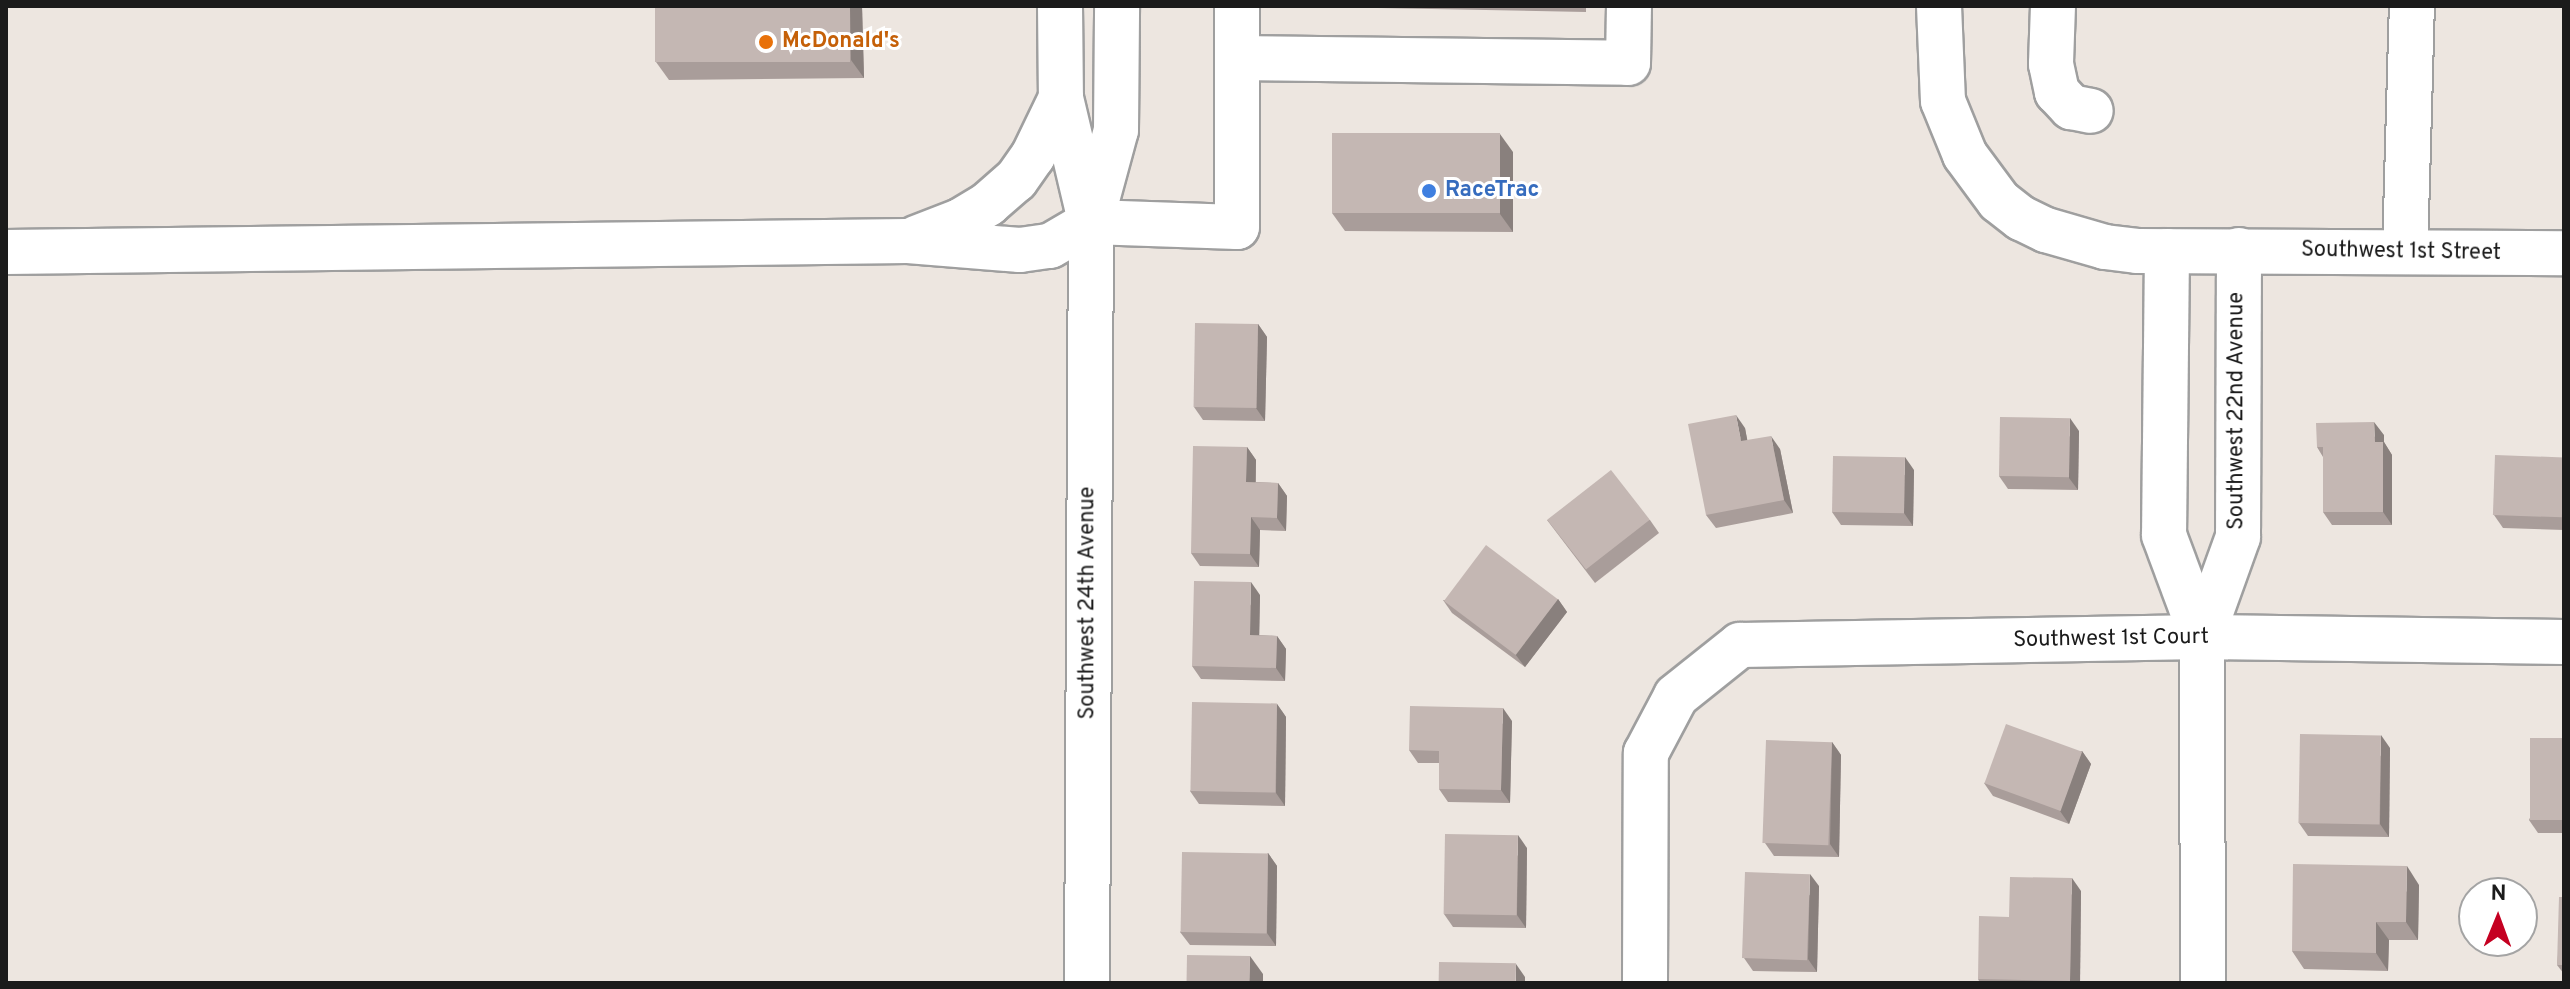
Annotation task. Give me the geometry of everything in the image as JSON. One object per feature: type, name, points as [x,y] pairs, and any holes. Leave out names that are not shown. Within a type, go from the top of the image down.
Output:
[{"type":"street","name":"Southwest 24th Avenue","points":[[1060,6],[1061,98],[1091,222],[1087,983]]},
{"type":"street","name":"Southwest 24th Avenue","points":[[1091,222],[1116,130],[1117,6]]},
{"type":"street","points":[[6,252],[908,241],[1020,250],[1050,246],[1091,222],[1237,227],[1237,6]]},
{"type":"street","points":[[1238,58],[1628,63],[1629,6]]},
{"type":"street","points":[[1939,6],[1943,101],[1965,155],[1999,201],[2021,218],[2077,241],[2105,247],[2167,251],[2239,250]]},
{"type":"street","points":[[2053,6],[2051,64],[2057,92],[2071,107],[2091,111]]},
{"type":"street","points":[[2405,252],[2412,6]]},
{"type":"street","points":[[908,241],[960,221],[988,204],[1016,180],[1033,156],[1061,98]]},
{"type":"street","name":"Southwest 22nd Avenue","points":[[2203,983],[2202,637],[2238,537],[2239,250]]},
{"type":"street","name":"Southwest 1st Street","points":[[2239,250],[2564,253]]},
{"type":"street","name":"Southwest 22nd Avenue","points":[[2167,251],[2164,535],[2202,637]]},
{"type":"street","name":"Southwest 1st Court","points":[[1645,983],[1646,753],[1676,696],[1740,645],[2202,637],[2564,642]]},
{"type":"building","name":"McDonald's","points":[[655,6],[850,6],[850,62],[655,62]]},
{"type":"building","name":"RaceTrac","points":[[1332,133],[1500,133],[1500,213],[1332,213]]},
{"type":"building","points":[[1195,323],[1258,324],[1257,408],[1194,407]]},
{"type":"building","points":[[1736,415],[1741,441],[1771,436],[1784,500],[1706,515],[1688,424]]},
{"type":"building","points":[[2000,417],[2070,418],[2069,477],[1999,476]]},
{"type":"building","points":[[2374,422],[2375,442],[2383,442],[2383,512],[2323,512],[2323,447],[2317,447],[2316,423]]},
{"type":"building","points":[[1193,446],[1247,447],[1246,482],[1278,483],[1277,518],[1251,517],[1250,554],[1191,553]]},
{"type":"building","points":[[2495,455],[2564,457],[2562,517],[2493,515]]},
{"type":"building","points":[[1833,456],[1905,457],[1904,513],[1832,512]]},
{"type":"building","points":[[1611,470],[1650,520],[1586,570],[1547,520]]},
{"type":"building","points":[[1486,545],[1558,599],[1516,655],[1444,601]]},
{"type":"building","points":[[1194,581],[1251,582],[1250,635],[1277,636],[1276,668],[1192,666]]},
{"type":"building","points":[[1192,702],[1277,703],[1275,792],[1190,791]]},
{"type":"building","points":[[1410,706],[1503,708],[1501,790],[1439,789],[1439,751],[1409,750]]},
{"type":"building","points":[[2006,724],[2082,752],[2061,811],[1984,783]]},
{"type":"building","points":[[2300,734],[2381,735],[2379,824],[2298,823]]},
{"type":"building","points":[[2530,738],[2564,738],[2564,820],[2530,820]]},
{"type":"building","points":[[1766,740],[1832,742],[1828,845],[1762,843]]},
{"type":"building","points":[[1445,834],[1518,835],[1517,915],[1444,914]]},
{"type":"building","points":[[1182,852],[1268,854],[1267,933],[1181,932]]},
{"type":"building","points":[[2293,864],[2407,866],[2406,922],[2376,922],[2376,953],[2292,951]]},
{"type":"building","points":[[1745,872],[1810,874],[1807,960],[1742,958]]},
{"type":"building","points":[[2010,877],[2072,878],[2070,981],[1978,979],[1979,916],[2009,917]]},
{"type":"building","points":[[2559,897],[2564,897],[2564,965],[2557,965]]},
{"type":"building","points":[[1187,955],[1250,956],[1250,983],[1187,983]]},
{"type":"building","points":[[1439,962],[1516,963],[1516,983],[1439,983]]},
{"type":"place","name":"McDonald's","points":[[766,42]]},
{"type":"place","name":"RaceTrac","points":[[1429,191]]}]
